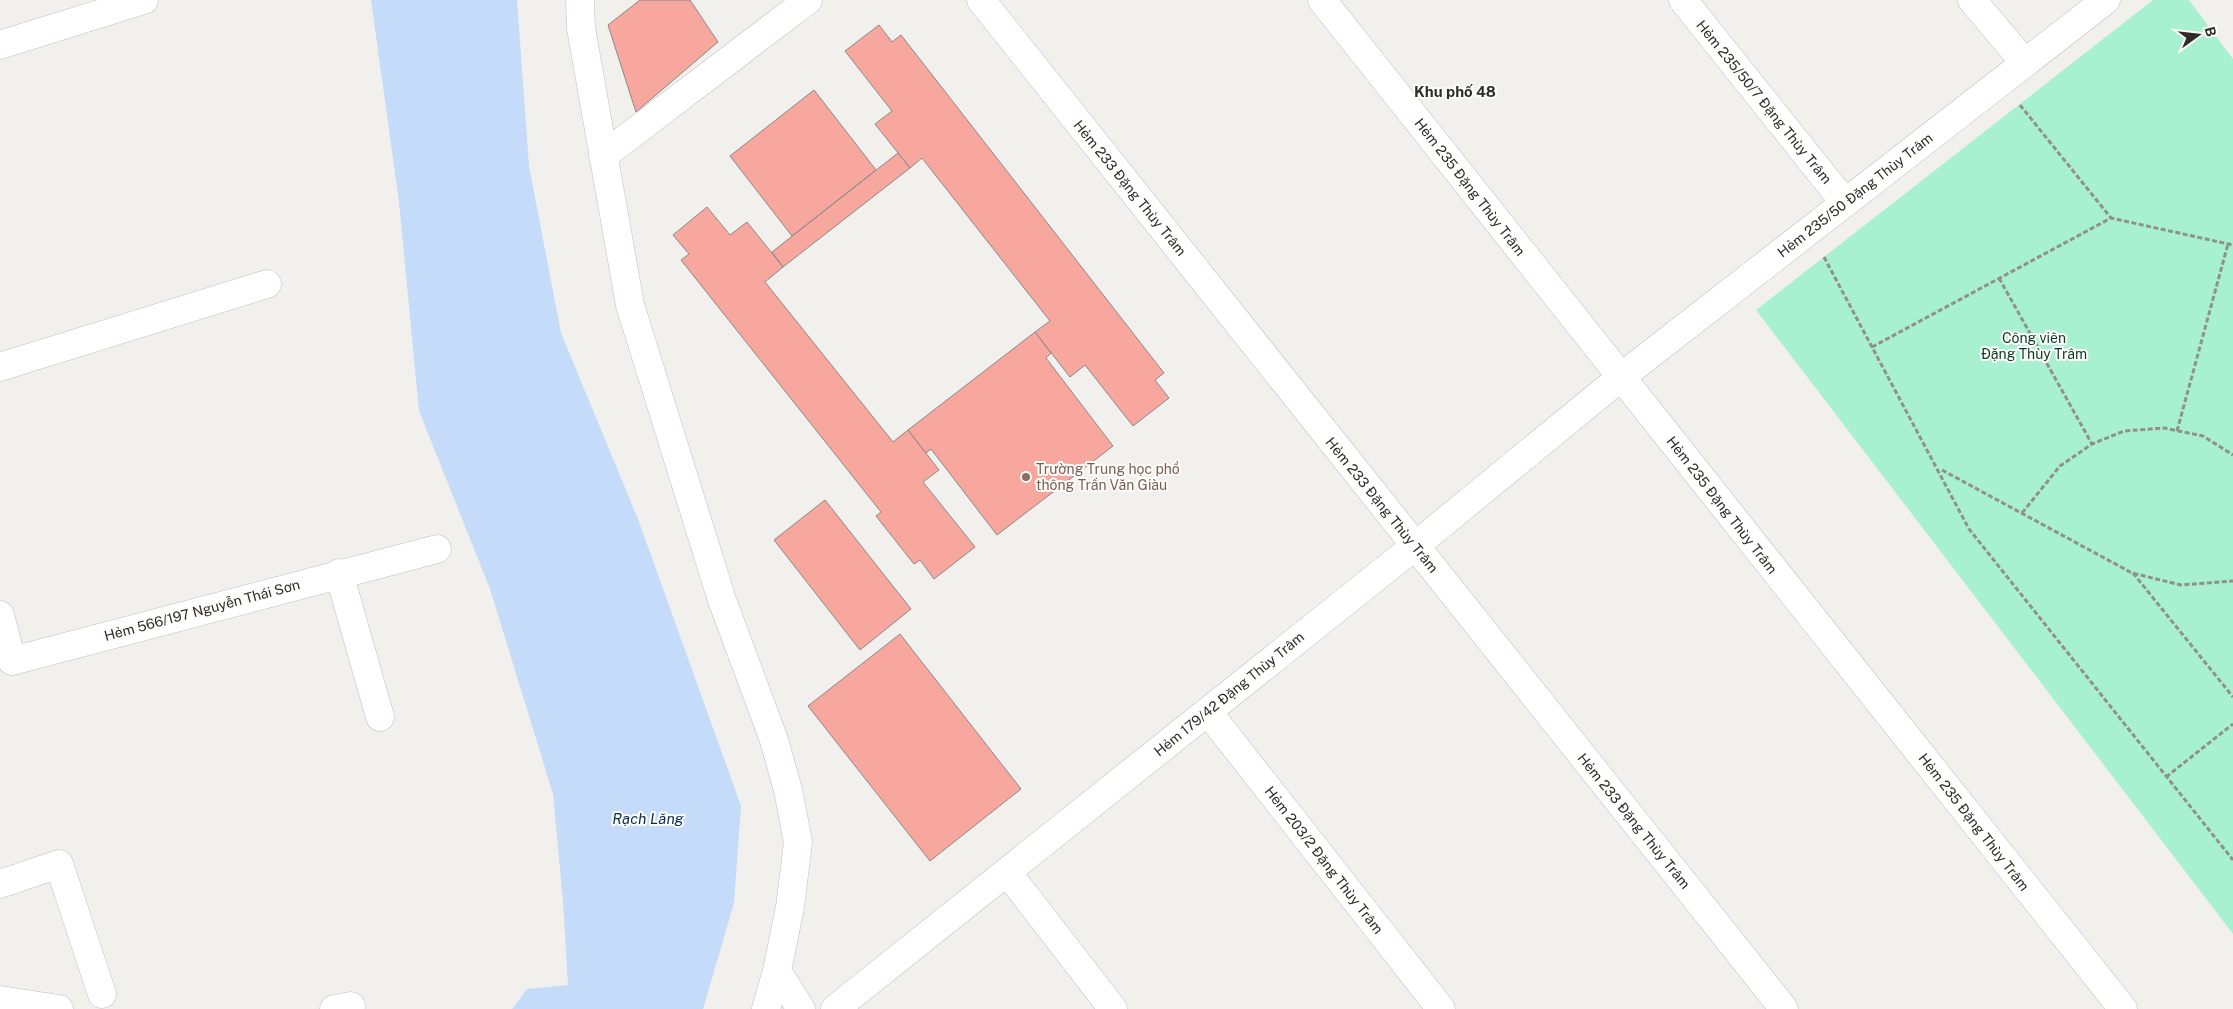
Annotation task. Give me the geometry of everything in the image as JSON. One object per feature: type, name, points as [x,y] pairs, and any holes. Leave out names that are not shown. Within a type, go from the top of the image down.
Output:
[{"type":"street","points":[[0,45],[90,8],[144,0]]},
{"type":"street","points":[[580,0],[581,28],[630,305],[722,600],[774,740],[788,790],[798,842],[790,907],[777,971],[766,1009]]},
{"type":"street","points":[[604,156],[808,0]]},
{"type":"street","name":"Hẻm 233 Đặng Thùy Trâm","points":[[981,0],[1784,1009]]},
{"type":"street","name":"Hẻm 235 Đặng Thùy Trâm","points":[[1322,0],[2123,1009]]},
{"type":"street","name":"Hẻm 235/50/7 Đặng Thùy Trâm","points":[[1683,0],[1845,203]]},
{"type":"street","points":[[1972,0],[2025,63]]},
{"type":"street","name":"Hẻm 235/50 Đặng Thùy Trâm","points":[[1621,377],[2106,0]]},
{"type":"street","points":[[0,368],[267,284]]},
{"type":"street","name":"Hẻm 179/42 Đặng Thùy Trâm","points":[[835,1009],[1415,546],[1621,377]]},
{"type":"street","name":"Hẻm 566/197 Nguyễn Thái Sơn","points":[[0,615],[12,661],[339,573],[437,549]]},
{"type":"street","points":[[339,573],[380,717]]},
{"type":"street","name":"Hẻm 203/2 Đặng Thùy Trâm","points":[[1208,712],[1441,1009]]},
{"type":"street","points":[[0,884],[59,864],[102,994]]},
{"type":"street","points":[[1007,872],[1113,1009]]},
{"type":"street","points":[[777,971],[801,1009]]},
{"type":"street","points":[[0,1000],[59,1009]]},
{"type":"path","points":[[2001,81],[2111,218],[2233,245]]},
{"type":"path","points":[[1872,347],[2111,218]]},
{"type":"path","points":[[1810,230],[1969,529],[2233,860]]},
{"type":"path","points":[[2177,430],[2228,244]]},
{"type":"path","points":[[1999,278],[2092,444]]},
{"type":"path","points":[[2022,513],[2060,466],[2092,444],[2124,431],[2164,428],[2177,430],[2203,436],[2233,455]]},
{"type":"path","points":[[1942,470],[2132,573],[2181,584],[2233,581]]},
{"type":"path","points":[[2132,573],[2233,697]]},
{"type":"path","points":[[2166,777],[2233,724]]},
{"type":"green space","name":"Công viên Đặng Thùy Trâm","points":[[2153,0],[2189,0],[2233,59],[2233,934],[1756,310]]},
{"type":"water","name":"Rạch Lăng","points":[[371,0],[517,0],[529,166],[561,333],[638,519],[741,806],[734,903],[703,1009],[512,1009],[527,989],[568,985],[563,901],[553,794],[490,589],[419,411],[399,202]]},
{"type":"building","points":[[640,0],[690,0],[718,42],[636,112],[608,25]]},
{"type":"building","points":[[879,25],[892,42],[901,35],[1164,373],[1155,380],[1169,398],[1133,426],[1085,365],[1070,377],[1035,332],[1050,321],[922,158],[910,168],[875,124],[892,111],[845,51]]},
{"type":"building","points":[[814,90],[876,170],[792,236],[730,156]]},
{"type":"building","points":[[898,153],[910,168],[783,267],[772,252]]},
{"type":"building","points":[[707,207],[730,235],[747,222],[783,267],[765,282],[893,442],[908,430],[939,470],[923,482],[975,547],[934,579],[920,560],[914,564],[876,516],[881,512],[681,260],[689,254],[673,235]]},
{"type":"building","points":[[1035,332],[1051,353],[1046,358],[1113,446],[997,535],[931,449],[926,453],[908,430]]},
{"type":"building","points":[[825,500],[911,609],[860,650],[774,540]]},
{"type":"building","points":[[900,634],[1021,789],[930,861],[808,706]]},
{"type":"place","name":"Trường Trung học phổ thông Trần Văn Giàu","points":[[1026,477]]},
{"type":"district","name":"Khu phố 48","points":[[1455,92]]}]
